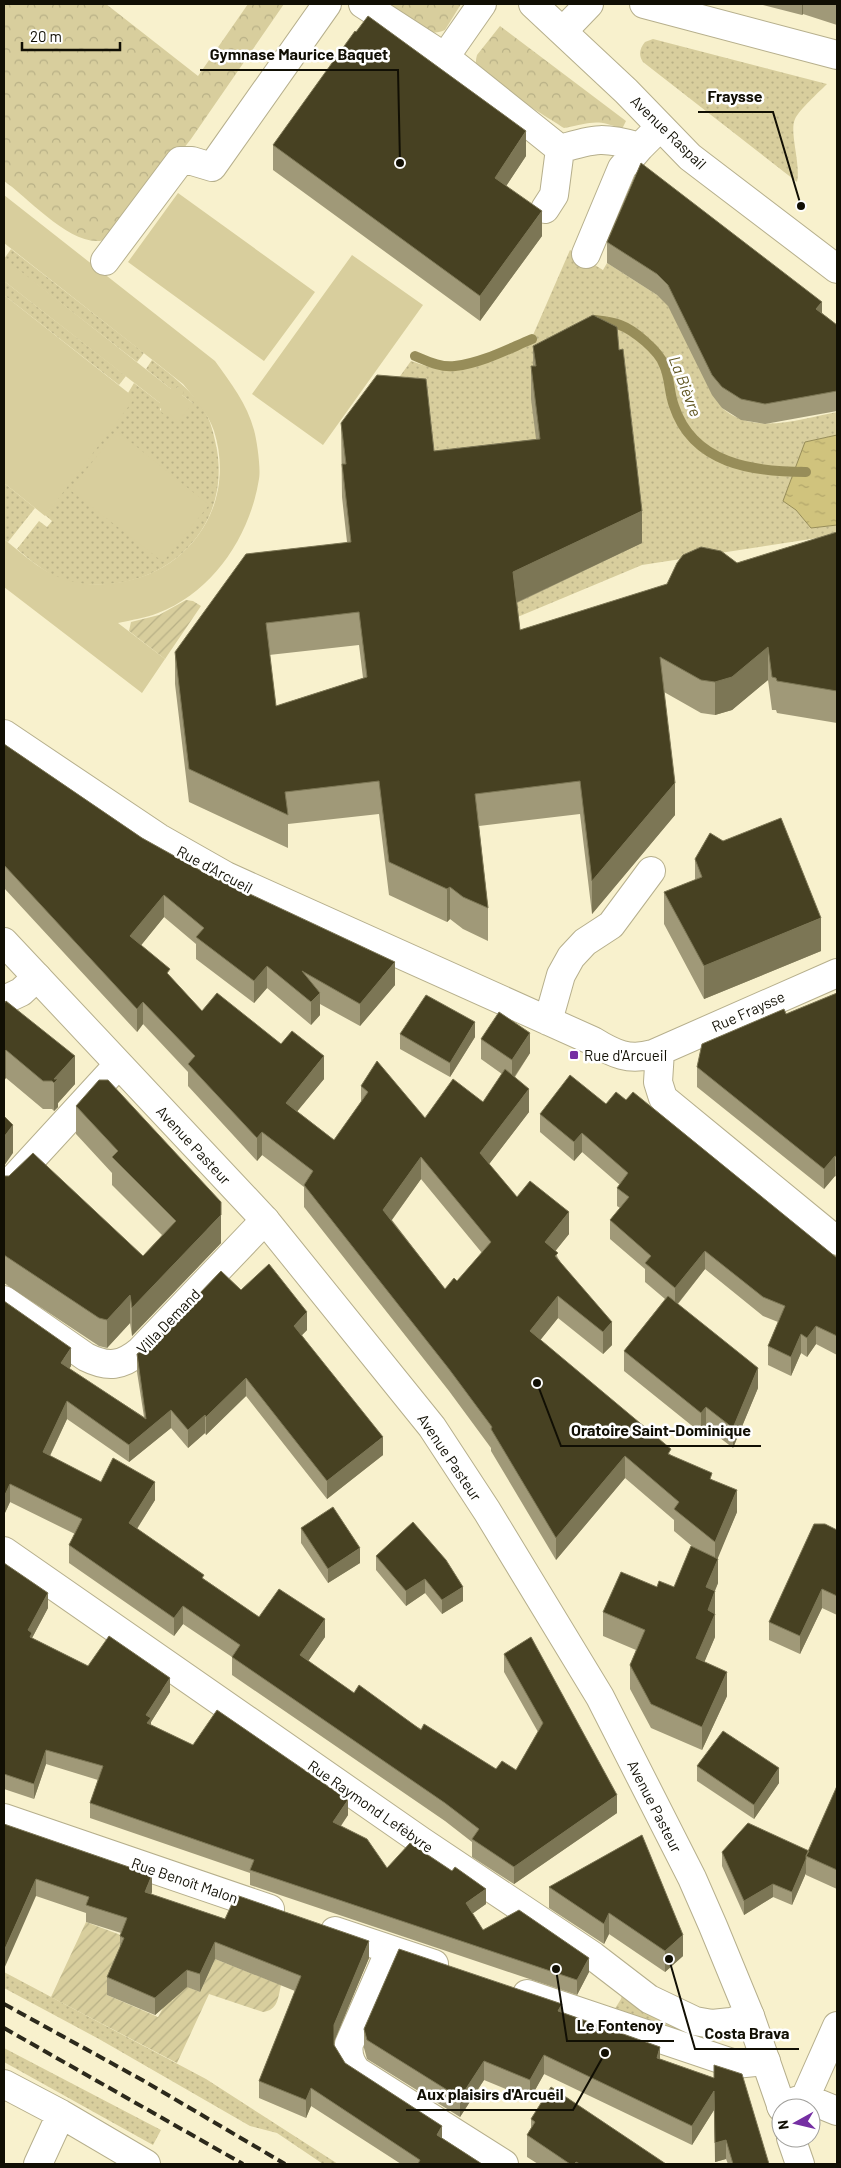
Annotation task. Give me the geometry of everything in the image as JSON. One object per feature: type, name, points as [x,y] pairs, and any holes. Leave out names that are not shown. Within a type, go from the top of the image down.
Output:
[{"type":"street","points":[[106,261],[180,161],[192,161],[212,167],[327,4]]},
{"type":"street","points":[[363,4],[445,57],[560,149]]},
{"type":"street","points":[[445,57],[482,4]]},
{"type":"street","name":"Avenue Raspail","points":[[534,4],[564,30],[690,157],[837,269]]},
{"type":"street","points":[[564,30],[589,4]]},
{"type":"street","points":[[644,4],[837,55]]},
{"type":"street","points":[[586,254],[622,168],[661,126]]},
{"type":"street","points":[[560,149],[592,139],[614,140],[640,147]]},
{"type":"street","points":[[545,209],[554,195],[560,149]]},
{"type":"street","name":"Rue d'Arcueil","points":[[4,734],[151,833],[226,876],[593,1041],[613,1054],[625,1057],[643,1056],[660,1051]]},
{"type":"street","points":[[548,1021],[561,975],[571,957],[585,942],[611,925],[652,871]]},
{"type":"street","name":"Avenue Pasteur","points":[[4,942],[265,1220],[432,1427],[487,1511],[600,1697],[692,1878],[750,2016],[766,2061],[786,2098]]},
{"type":"street","name":"Rue Fraysse","points":[[660,1051],[837,973]]},
{"type":"street","points":[[4,1000],[21,992],[37,977]]},
{"type":"street","points":[[660,1051],[658,1082],[663,1098],[837,1241]]},
{"type":"street","points":[[4,1189],[118,1065]]},
{"type":"street","name":"Villa Demand","points":[[4,1300],[86,1357],[102,1364],[117,1365],[125,1362],[140,1351],[265,1220]]},
{"type":"street","name":"Rue Raymond Lefèbvre","points":[[4,1551],[421,1841],[593,1956],[649,1999],[695,2021],[712,2024],[731,2022],[750,2016]]},
{"type":"street","name":"Rue Benoît Malon","points":[[4,1818],[456,1971]]},
{"type":"street","points":[[390,1950],[349,2044],[348,2051],[351,2065],[357,2071],[504,2164]]},
{"type":"street","points":[[571,2008],[588,2012],[601,2010],[608,2003],[612,1995],[609,1977],[593,1956]]},
{"type":"street","points":[[503,1986],[735,2064],[766,2061]]},
{"type":"street","points":[[793,2098],[837,2026]]},
{"type":"street","points":[[4,2084],[62,2114],[146,2164]]},
{"type":"street","points":[[821,2109],[837,2111]]},
{"type":"street","points":[[38,2164],[62,2114]]},
{"type":"street","points":[[794,2148],[800,2164]]},
{"type":"green space","points":[[4,4],[106,4],[198,76],[248,4],[284,4],[191,139],[121,228],[109,238],[97,241],[83,239],[68,232],[4,181]]},
{"type":"green space","points":[[389,4],[461,4],[445,30],[430,32],[415,25]]},
{"type":"green space","points":[[500,26],[626,121],[622,129],[599,123],[587,123],[564,128],[482,73],[476,66],[477,55]]},
{"type":"green space","points":[[653,39],[827,84],[795,119],[793,132],[798,166],[797,182],[643,62],[640,54],[642,47],[645,42]]},
{"type":"green space","points":[[178,193],[315,292],[264,361],[128,262]]},
{"type":"green space","points":[[4,195],[215,361],[243,403],[254,430],[259,479],[247,521],[238,541],[226,560],[196,591],[178,604],[153,615],[118,623],[165,659],[142,693],[4,587],[4,539],[45,570],[64,579],[79,583],[115,583],[142,577],[165,566],[185,550],[201,531],[213,509],[219,484],[219,458],[214,431],[205,412],[183,384],[4,243]]},
{"type":"green space","points":[[11,249],[144,353],[137,362],[4,259]]},
{"type":"green space","points":[[570,250],[603,270],[607,263],[657,295],[668,305],[722,408],[735,416],[749,421],[778,423],[837,412],[837,435],[805,442],[796,510],[811,528],[837,525],[837,535],[642,565],[448,646],[551,565],[540,471],[434,484],[377,408],[411,361],[437,368],[462,369],[492,359],[530,342]]},
{"type":"green space","points":[[352,255],[423,305],[323,445],[252,394]]},
{"type":"green space","points":[[4,258],[171,389],[178,387],[184,392],[182,395],[193,403],[178,422],[168,412],[165,415],[160,411],[161,409],[158,406],[160,403],[4,281]]},
{"type":"green space","points":[[4,281],[126,376],[119,385],[4,295]]},
{"type":"green space","points":[[4,295],[135,398],[45,516],[4,483]]},
{"type":"green space","points":[[152,360],[191,394],[202,407],[210,422],[217,450],[218,481],[212,508],[200,533],[182,553],[160,569],[134,580],[105,585],[75,583],[59,578],[44,570],[17,549],[39,521],[47,527],[52,521],[45,515],[134,398],[128,393],[134,383],[160,403],[160,411],[167,412],[193,403],[182,395],[178,387],[176,390],[171,389],[146,369]]},
{"type":"green space","points":[[117,431],[209,505],[163,562],[70,490]]},
{"type":"green space","points":[[4,483],[35,508],[8,542],[4,539]]},
{"type":"green space","points":[[186,600],[193,601],[201,606],[165,659],[129,631],[131,622],[159,615]]},
{"type":"green space","points":[[86,1922],[126,1937],[107,1995],[158,2017],[167,2001],[172,2001],[183,1985],[200,1992],[215,1959],[281,1985],[278,1999],[272,2009],[263,2012],[209,1994],[177,2063],[51,1997]]},
{"type":"green space","points":[[4,1972],[206,2079],[338,2164],[323,2164],[277,2133],[250,2126],[99,2039],[4,1988]]},
{"type":"green space","points":[[623,1991],[709,2035],[711,2049],[611,2015],[621,1999]]},
{"type":"green space","points":[[4,2048],[161,2130],[153,2145],[4,2062]]},
{"type":"water","points":[[837,435],[837,525],[811,528],[796,510],[783,501],[805,442]]},
{"type":"building","points":[[368,16],[526,131],[495,178],[542,211],[480,296],[273,145],[355,31]]},
{"type":"building","points":[[641,163],[822,302],[816,309],[837,325],[837,391],[765,404],[741,399],[722,387],[712,375],[668,285],[657,274],[607,242]]},
{"type":"building","points":[[593,315],[617,327],[619,350],[623,349],[642,511],[513,572],[520,630],[667,584],[683,555],[701,547],[721,551],[737,563],[837,532],[837,691],[777,681],[776,678],[772,677],[768,647],[732,677],[715,682],[701,680],[660,657],[675,783],[592,881],[580,781],[475,794],[488,908],[463,897],[450,887],[447,889],[389,862],[379,781],[285,792],[288,815],[189,769],[175,652],[246,554],[351,542],[342,464],[346,464],[341,423],[377,375],[426,379],[434,451],[540,439],[531,366],[536,366],[533,346]],"holes":[[[359,612],[367,677],[276,706],[266,623]]]},
{"type":"building","points":[[4,744],[142,838],[205,873],[395,962],[360,1004],[302,971],[320,993],[311,1002],[267,966],[254,981],[196,937],[204,928],[164,895],[130,936],[170,969],[167,973],[202,1011],[217,993],[281,1044],[292,1031],[324,1056],[286,1103],[334,1140],[368,1092],[361,1086],[377,1061],[425,1118],[453,1079],[483,1102],[505,1069],[529,1089],[480,1153],[517,1197],[530,1181],[569,1212],[545,1242],[558,1253],[555,1256],[612,1322],[603,1332],[558,1296],[530,1331],[671,1449],[668,1454],[712,1473],[710,1479],[737,1490],[715,1542],[674,1509],[679,1502],[625,1456],[556,1538],[491,1429],[492,1427],[449,1369],[304,1185],[313,1171],[262,1132],[257,1138],[188,1064],[195,1056],[143,1002],[137,1009],[4,865]],"holes":[[[421,1157],[491,1242],[457,1281],[454,1278],[445,1289],[383,1210]]]},
{"type":"building","points":[[781,818],[821,918],[704,966],[664,892],[702,877],[695,859],[710,833],[723,841]]},
{"type":"building","points":[[837,993],[837,1157],[835,1156],[824,1169],[697,1067],[702,1044],[784,1009],[786,1014]]},
{"type":"building","points":[[426,995],[475,1022],[450,1063],[400,1034]]},
{"type":"building","points":[[6,1001],[75,1056],[54,1079],[58,1079],[54,1083],[52,1081],[43,1081],[6,1050],[4,1053],[4,1004]]},
{"type":"building","points":[[499,1012],[530,1033],[512,1060],[481,1039]]},
{"type":"building","points":[[570,1075],[606,1104],[616,1092],[626,1100],[633,1092],[837,1258],[837,1336],[816,1326],[807,1338],[801,1334],[791,1357],[768,1346],[785,1306],[763,1297],[705,1251],[675,1288],[645,1263],[651,1256],[610,1220],[629,1197],[617,1188],[628,1173],[582,1133],[574,1142],[540,1114]]},
{"type":"building","points":[[99,1080],[108,1080],[221,1202],[221,1215],[132,1308],[130,1295],[107,1320],[99,1318],[4,1255],[4,1176],[9,1176],[33,1153],[143,1256],[176,1221],[112,1157],[118,1151],[76,1106]]},
{"type":"building","points":[[4,1116],[13,1125],[4,1137]]},
{"type":"building","points":[[269,1264],[307,1312],[294,1326],[383,1437],[327,1481],[246,1378],[206,1417],[205,1415],[188,1430],[171,1410],[129,1445],[67,1401],[43,1452],[101,1482],[113,1458],[155,1482],[129,1523],[204,1575],[202,1578],[259,1617],[279,1589],[325,1619],[300,1655],[354,1693],[359,1685],[421,1730],[424,1724],[496,1769],[502,1761],[516,1770],[543,1723],[504,1654],[531,1637],[617,1795],[514,1867],[472,1839],[479,1829],[445,1803],[232,1657],[240,1645],[183,1606],[174,1618],[69,1545],[82,1519],[10,1484],[4,1497],[4,1301],[71,1348],[61,1363],[146,1419],[137,1354],[151,1344],[221,1271],[241,1290]]},
{"type":"building","points":[[668,1296],[758,1368],[733,1428],[706,1407],[701,1413],[624,1351]]},
{"type":"building","points":[[333,1507],[360,1548],[328,1569],[301,1528]]},
{"type":"building","points":[[413,1522],[446,1560],[463,1587],[442,1600],[425,1579],[406,1591],[376,1556]]},
{"type":"building","points":[[814,1524],[825,1524],[837,1530],[837,1596],[822,1589],[800,1636],[769,1622]]},
{"type":"building","points":[[691,1546],[718,1559],[706,1587],[715,1591],[708,1610],[715,1614],[696,1658],[727,1672],[702,1727],[651,1704],[630,1665],[645,1630],[603,1612],[621,1572],[657,1587],[659,1581],[674,1587]]},
{"type":"building","points":[[4,1563],[48,1593],[28,1630],[32,1633],[30,1637],[88,1666],[109,1636],[170,1678],[146,1715],[151,1718],[147,1723],[193,1745],[217,1710],[348,1800],[333,1822],[367,1839],[387,1868],[410,1843],[452,1871],[455,1867],[486,1889],[466,1903],[483,1930],[519,1910],[589,1958],[577,1980],[250,1870],[254,1860],[90,1803],[103,1766],[46,1750],[34,1784],[4,1774]]},
{"type":"building","points":[[723,1731],[779,1768],[754,1805],[697,1766]]},
{"type":"building","points":[[837,1786],[837,1870],[806,1856]]},
{"type":"building","points":[[748,1823],[809,1851],[792,1892],[773,1884],[744,1901],[722,1852]]},
{"type":"building","points":[[4,1824],[152,1875],[145,1892],[225,1919],[236,1895],[369,1941],[334,2025],[334,2045],[345,2063],[442,2126],[437,2135],[482,2164],[418,2164],[420,2160],[311,2088],[306,2100],[259,2081],[301,1976],[215,1942],[200,1974],[187,1970],[155,1998],[107,1977],[124,1938],[120,1936],[127,1918],[86,1905],[89,1897],[36,1879],[4,1951]]},
{"type":"building","points":[[642,1835],[683,1935],[665,1951],[609,1913],[604,1924],[549,1887]]},
{"type":"building","points":[[399,1949],[562,2004],[558,2011],[660,2047],[657,2058],[714,2078],[714,2065],[742,2074],[769,2164],[733,2164],[726,2140],[715,2143],[714,2091],[692,2126],[544,2055],[530,2080],[484,2061],[460,2098],[367,2040],[364,2029]]},
{"type":"building","points":[[551,2087],[666,2164],[580,2164],[576,2162],[570,2164],[527,2135],[535,2122],[531,2119]]},
{"type":"waterway","name":"La Bièvre","points":[[594,320],[614,323],[632,331],[657,354],[666,370],[672,401],[683,425],[695,441],[710,452],[727,461],[746,466],[766,470],[806,472]]},
{"type":"waterway","name":"La Bièvre","points":[[415,356],[439,365],[455,366],[485,359],[532,339]]},
{"type":"railway","points":[[4,2004],[144,2081],[285,2164]]},
{"type":"railway","points":[[4,2028],[243,2164]]},
{"type":"place","name":"Gymnase Maurice Baquet","points":[[400,163]]},
{"type":"place","name":"Fraysse","points":[[801,206]]},
{"type":"place","name":"Rue d'Arcueil","points":[[574,1055]]},
{"type":"place","name":"Oratoire Saint-Dominique","points":[[537,1383]]},
{"type":"place","name":"Costa Brava","points":[[669,1959]]},
{"type":"place","name":"Le Fontenoy","points":[[556,1969]]},
{"type":"place","name":"Aux plaisirs d'Arcueil","points":[[605,2053]]}]
